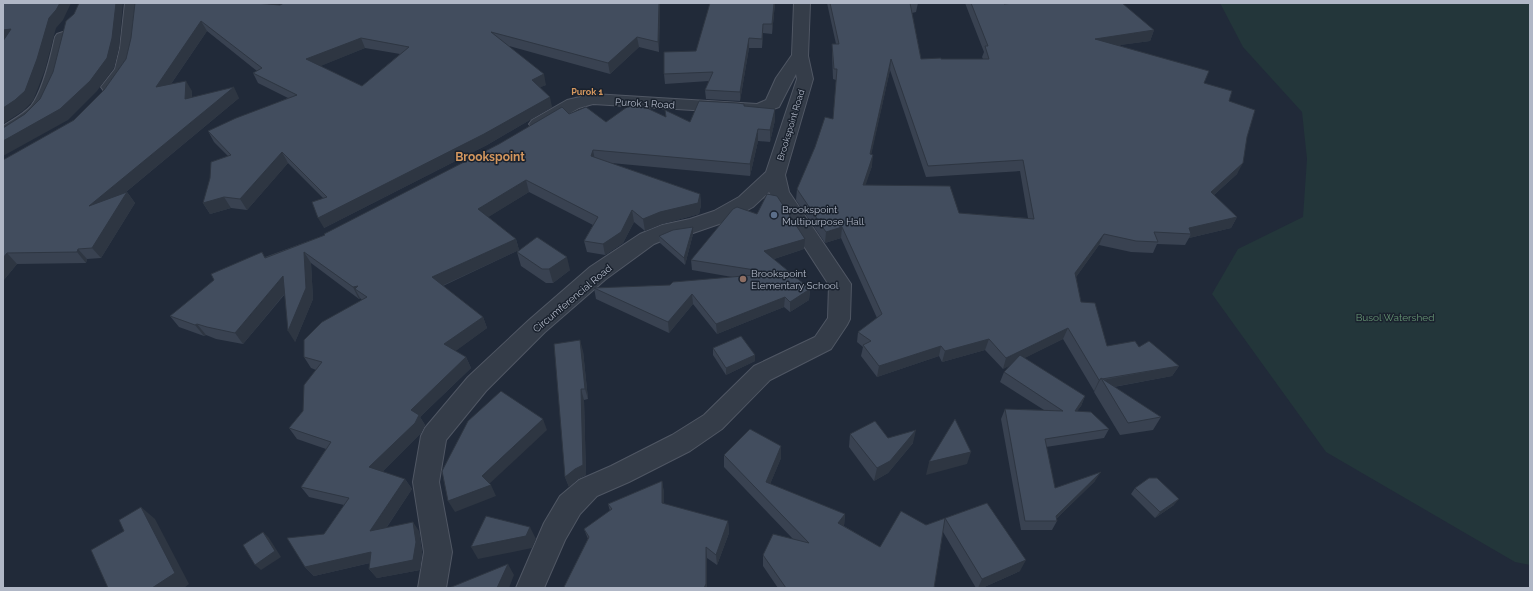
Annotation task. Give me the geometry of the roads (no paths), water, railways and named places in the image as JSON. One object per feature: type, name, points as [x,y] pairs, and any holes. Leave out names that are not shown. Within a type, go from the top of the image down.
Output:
[{"type":"street","points":[[99,101],[123,69],[128,48],[133,3]]},
{"type":"street","name":"Brookspoint Road","points":[[775,175],[805,78],[800,56],[802,3]]},
{"type":"street","points":[[3,134],[37,110],[42,102],[50,85],[65,28],[71,23]]},
{"type":"street","name":"Purok 1 Road","points":[[521,134],[573,104],[593,99],[760,109],[773,103],[782,82],[800,56]]},
{"type":"street","points":[[530,588],[554,532],[570,505],[588,488],[620,474],[681,443],[713,422],[762,373],[824,343],[839,320],[840,284],[779,193],[775,175]]},
{"type":"street","name":"Circumferencial Road","points":[[432,588],[438,552],[426,482],[434,436],[477,384],[537,326],[598,273],[647,239],[669,230],[693,226],[721,216],[746,202],[775,175]]},
{"type":"place","name":"Brookspoint Multipurpose Hall","points":[[774,215]]},
{"type":"place","name":"Brookspoint Elementary School","points":[[743,279]]},
{"type":"district","name":"Purok 1","points":[[587,92]]},
{"type":"district","name":"Brookspoint","points":[[490,157]]},
{"type":"park label","name":"Busol Watershed","points":[[1395,317]]}]
